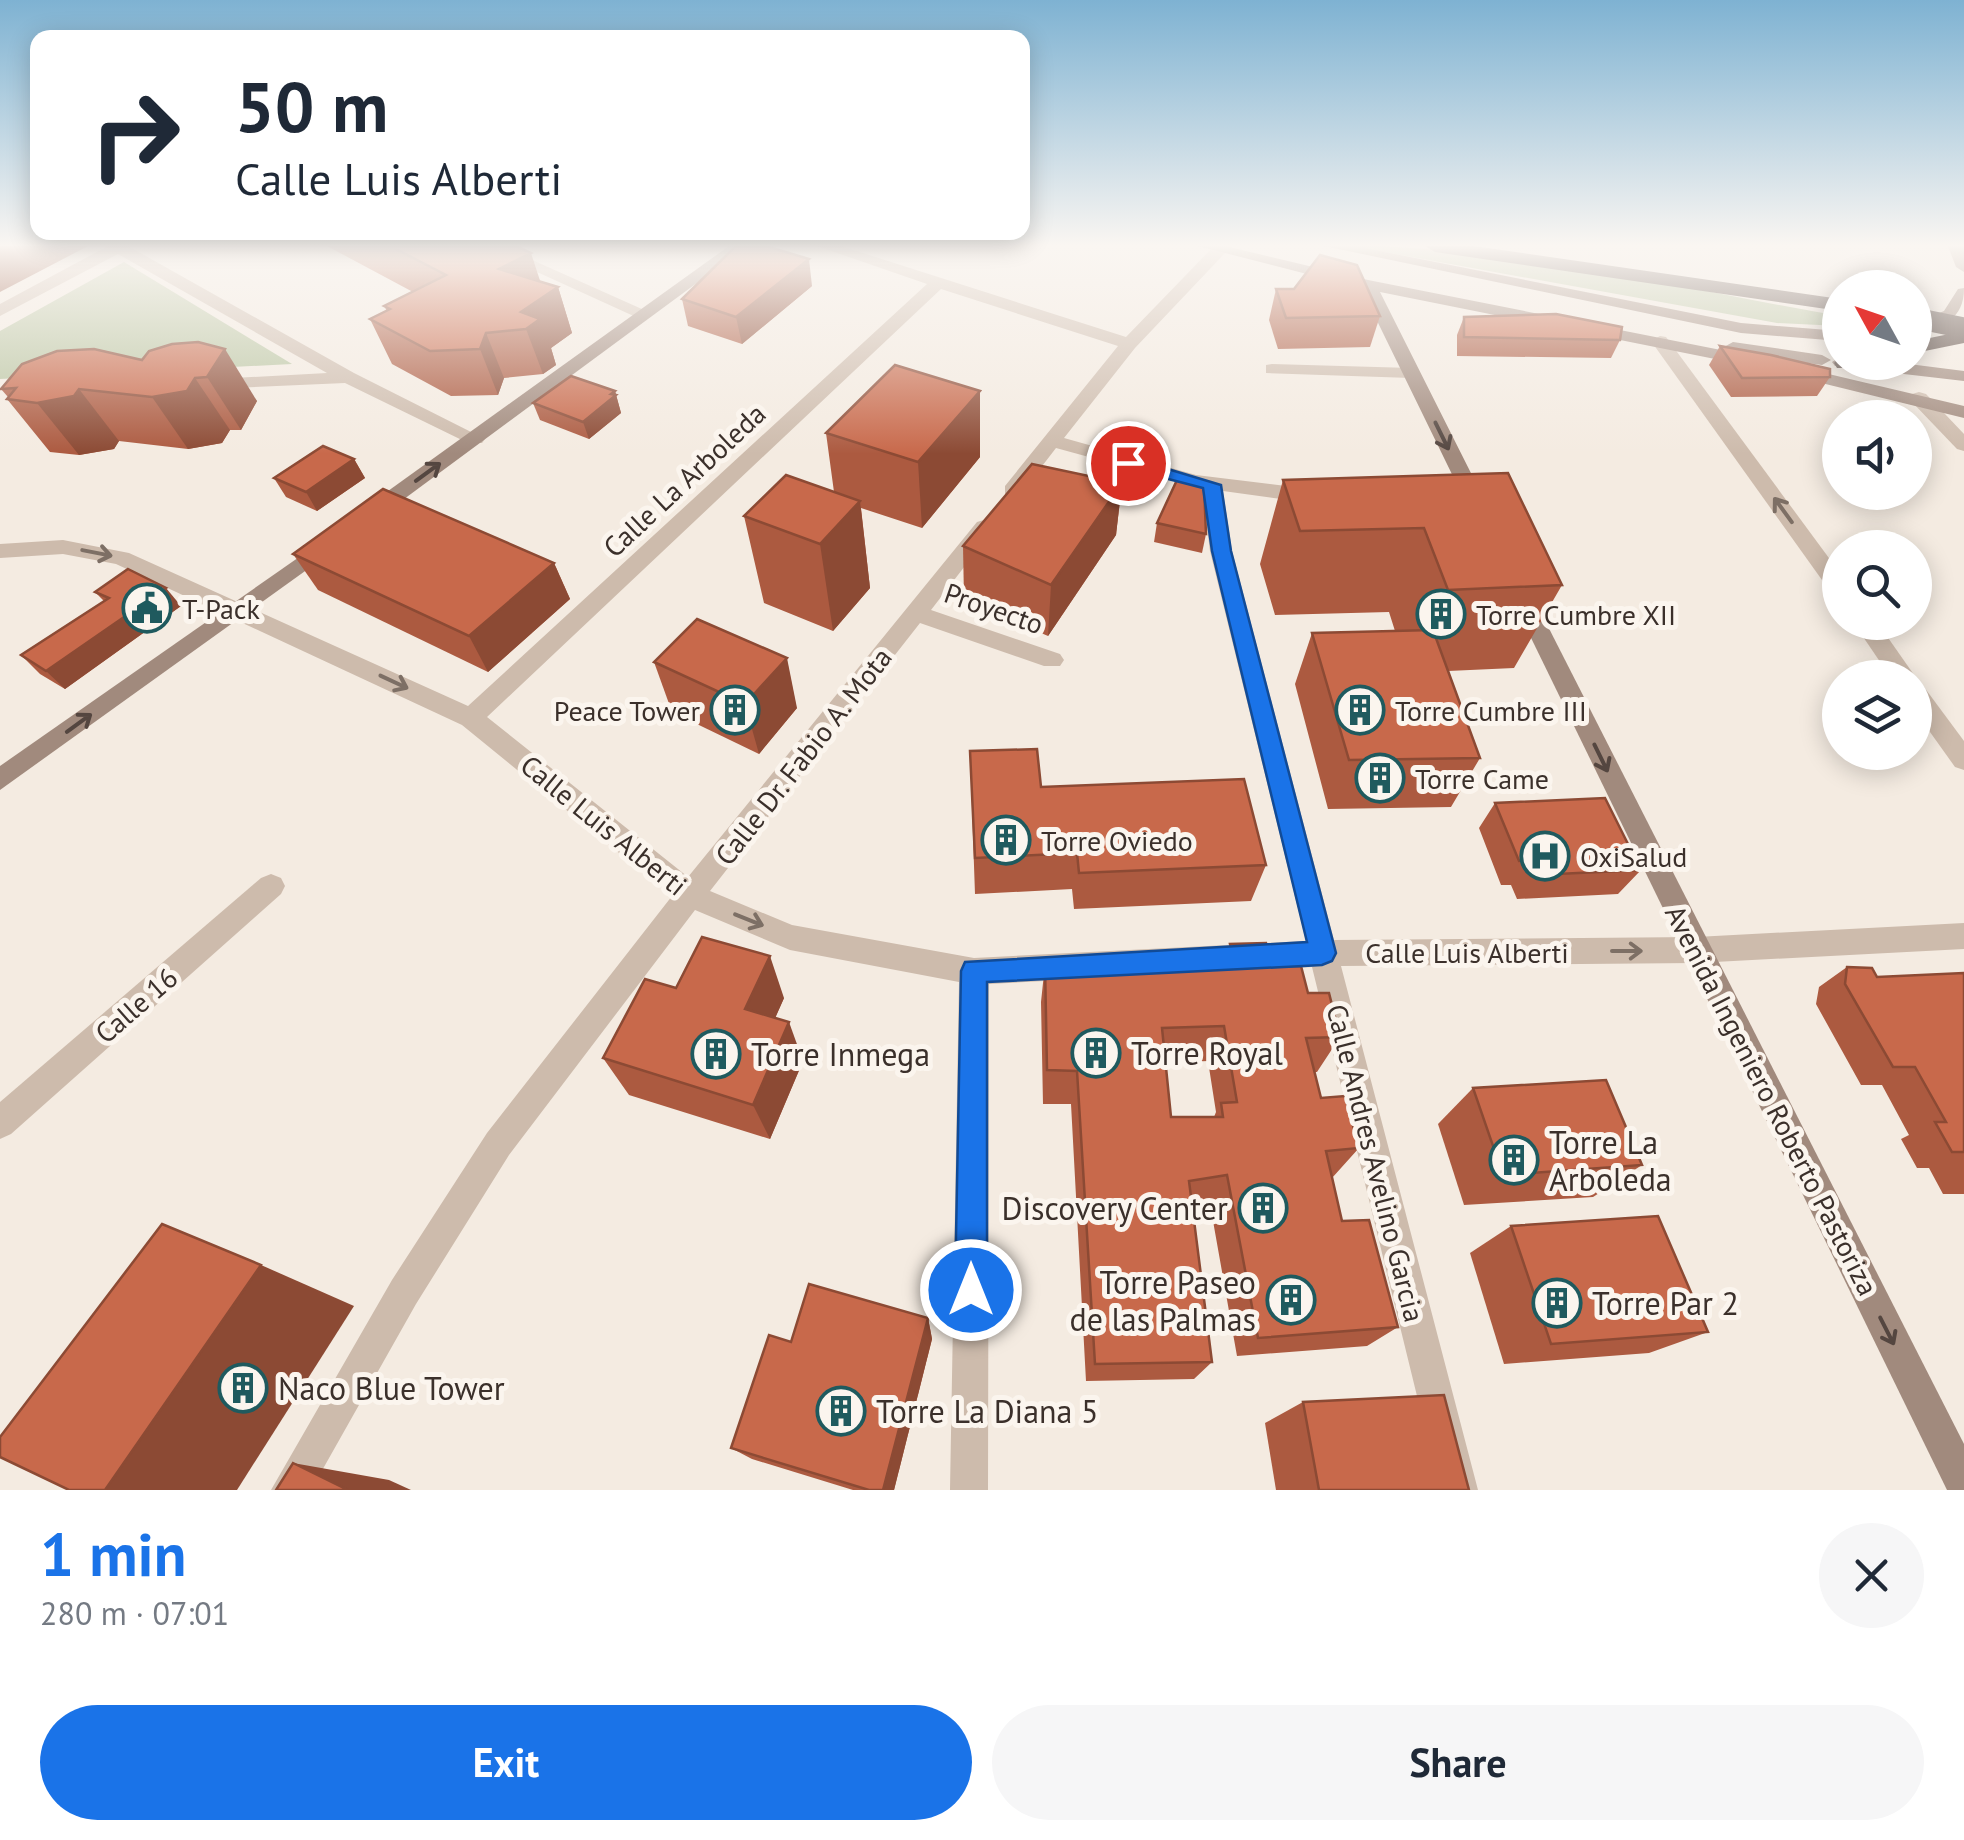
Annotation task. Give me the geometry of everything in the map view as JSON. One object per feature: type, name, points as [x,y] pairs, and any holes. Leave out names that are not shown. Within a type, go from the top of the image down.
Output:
[{"type":"highway","points":[[1932,321],[1964,328]]},
{"type":"highway","points":[[1932,343],[1964,337]]},
{"type":"street","points":[[241,316],[348,376],[475,438]]},
{"type":"street","points":[[0,780],[642,316]]},
{"type":"street","name":"Calle La Arboleda","points":[[471,718],[902,316]]},
{"type":"street","points":[[1037,316],[1128,344]]},
{"type":"street","name":"Calle Dr. Fabio A. Mota","points":[[290,1490],[404,1292],[498,1144],[589,1022],[1153,316]]},
{"type":"street","points":[[1383,316],[1411,373],[1461,497],[1490,532]]},
{"type":"street","points":[[1525,316],[1660,341],[1919,398],[1964,412]]},
{"type":"street","points":[[1584,316],[1697,340],[1822,360]]},
{"type":"street","points":[[1679,316],[1741,328],[1822,335]]},
{"type":"street","points":[[1660,341],[1822,564]]},
{"type":"street","points":[[1272,369],[1411,373]]},
{"type":"street","points":[[1932,373],[1964,376]]},
{"type":"street","points":[[193,387],[348,376]]},
{"type":"street","points":[[1919,398],[1964,445]]},
{"type":"street","points":[[1052,441],[1212,485],[1341,497]]},
{"type":"street","name":"Calle Andres Avelino Garcia","points":[[1212,485],[1222,551],[1459,1490]]},
{"type":"street","name":"Calle Luis Alberti","points":[[0,551],[63,547],[121,558],[471,718],[692,896],[790,937],[974,971],[1322,953],[1696,950],[1964,936]]},
{"type":"street","name":"Avenida Ingeniero Roberto Pastoriza","points":[[1507,567],[1964,1484]]},
{"type":"street","name":"Proyecto","points":[[916,613],[1052,660]]},
{"type":"street","points":[[1932,716],[1964,760]]},
{"type":"street","name":"Calle 16","points":[[0,1123],[271,886]]},
{"type":"street","points":[[969,1490],[974,971]]},
{"type":"green space","points":[[28,316],[212,316],[292,364],[0,379],[0,331]]},
{"type":"green space","points":[[1736,316],[1822,316],[1822,325],[1777,323]]},
{"type":"building","points":[[377,316],[531,316],[540,319],[526,329],[486,333],[480,349],[430,351],[370,319]]},
{"type":"building","points":[[1285,316],[1380,316],[1286,318]]},
{"type":"building","points":[[1564,316],[1622,327],[1620,340],[1464,337],[1464,317]]},
{"type":"building","points":[[198,342],[225,349],[207,377],[195,378],[187,391],[152,397],[79,389],[74,396],[37,403],[7,399],[16,388],[1,389],[22,364],[57,351],[94,349],[142,360],[149,351]]},
{"type":"building","points":[[1720,346],[1822,367],[1822,377],[1742,378]]},
{"type":"building","points":[[895,365],[980,391],[918,462],[826,433]]},
{"type":"building","points":[[571,376],[615,391],[611,394],[616,395],[583,422],[533,403]]},
{"type":"building","points":[[323,446],[354,459],[306,492],[274,478]]},
{"type":"building","points":[[1032,464],[1122,483],[1051,585],[963,546]]},
{"type":"building","points":[[1508,473],[1562,585],[1448,590],[1424,528],[1300,531],[1283,480]]},
{"type":"building","points":[[786,475],[860,501],[820,544],[744,516]]},
{"type":"building","points":[[1177,480],[1204,485],[1206,534],[1157,523]]},
{"type":"building","points":[[383,489],[554,563],[469,636],[293,554]]},
{"type":"building","points":[[128,569],[166,588],[46,671],[21,655],[109,598],[95,592]]},
{"type":"building","points":[[697,619],[787,658],[745,704],[654,662]]},
{"type":"building","points":[[1433,630],[1480,758],[1349,760],[1312,633]]},
{"type":"building","points":[[1037,749],[1041,787],[1244,779],[1266,865],[1079,873],[1077,853],[975,858],[970,751]]},
{"type":"building","points":[[1605,798],[1641,870],[1536,875],[1530,860],[1519,861],[1495,803]]},
{"type":"building","points":[[702,937],[770,956],[745,1009],[789,1022],[753,1105],[603,1058],[645,979],[676,988]]},
{"type":"building","points":[[1266,943],[1271,967],[1301,966],[1308,993],[1329,993],[1340,1037],[1306,1038],[1321,1098],[1345,1096],[1359,1148],[1326,1151],[1342,1221],[1369,1220],[1398,1327],[1258,1338],[1227,1175],[1189,1181],[1212,1362],[1095,1364],[1077,1071],[1047,1070],[1045,964],[1196,965],[1234,961],[1230,944]],"holes":[[[1224,1026],[1237,1102],[1221,1103],[1223,1117],[1171,1117],[1162,1028]]]},
{"type":"building","points":[[1847,967],[1872,968],[1877,977],[1964,973],[1964,1152],[1952,1152],[1935,1122],[1946,1122],[1915,1067],[1893,1067],[1845,984]]},
{"type":"building","points":[[1606,1080],[1642,1165],[1503,1175],[1473,1088]]},
{"type":"building","points":[[1658,1216],[1708,1332],[1551,1344],[1511,1226]]},
{"type":"building","points":[[162,1224],[261,1265],[105,1490],[69,1490],[0,1457],[0,1437]]},
{"type":"building","name":"Torre La Diana 5","points":[[809,1284],[928,1318],[883,1490],[869,1490],[731,1448],[769,1335],[791,1342]]},
{"type":"building","points":[[1444,1395],[1469,1490],[1319,1490],[1303,1402]]},
{"type":"building","points":[[293,1463],[348,1490],[276,1490]]},
{"type":"place","name":"T-Pack","points":[[147,608]]},
{"type":"place","name":"Torre Cumbre XII","points":[[1441,614]]},
{"type":"place","name":"Peace Tower","points":[[735,710]]},
{"type":"place","name":"Torre Cumbre III","points":[[1360,710]]},
{"type":"place","name":"Torre Came","points":[[1380,778]]},
{"type":"place","name":"Torre Oviedo","points":[[1006,840]]},
{"type":"place","name":"OxiSalud","points":[[1545,856]]},
{"type":"place","name":"Torre Royal","points":[[1096,1053]]},
{"type":"place","name":"Torre Inmega","points":[[716,1054]]},
{"type":"place","name":"Torre La Arboleda","points":[[1514,1160]]},
{"type":"place","name":"Discovery Center","points":[[1263,1208]]},
{"type":"place","name":"Torre Paseo de las Palmas","points":[[1291,1300]]},
{"type":"place","name":"Torre Par 2","points":[[1557,1303]]},
{"type":"place","name":"Naco Blue Tower","points":[[243,1388]]},
{"type":"place","name":"Torre La Diana 5","points":[[841,1411]]},
{"type":"route","points":[[971,1290],[974,971],[1322,953],[1222,551],[1212,485],[1128,463]]}]
